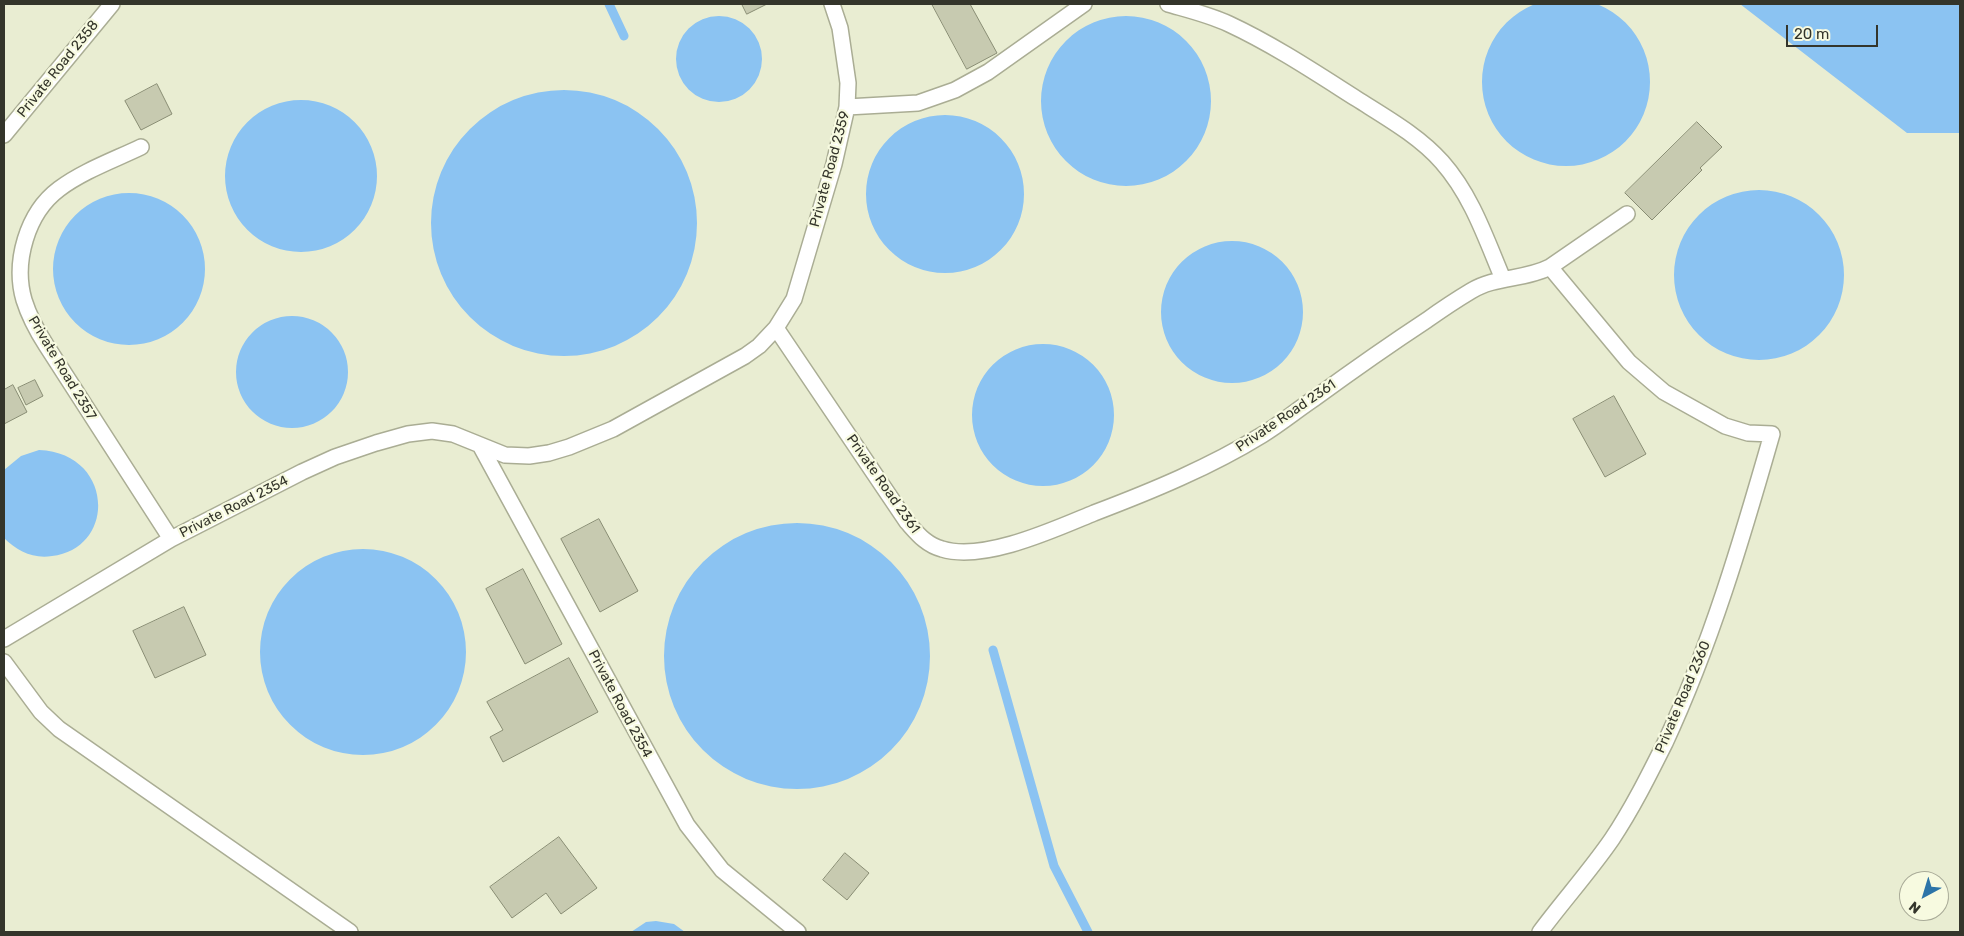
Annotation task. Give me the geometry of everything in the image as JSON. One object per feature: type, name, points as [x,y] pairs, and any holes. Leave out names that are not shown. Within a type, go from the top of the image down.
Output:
[{"type":"lane","name":"Private Road 2358","points":[[4,135],[112,4]]},
{"type":"lane","name":"Private Road 2359","points":[[776,328],[794,299],[798,287],[834,164],[847,108],[848,83],[845,55],[840,28],[832,4]]},
{"type":"lane","points":[[847,108],[908,104],[924,101],[955,90],[988,72],[1084,4]]},
{"type":"lane","points":[[1168,4],[1209,16],[1247,33],[1324,78],[1402,128],[1423,144],[1442,162],[1469,200],[1503,279]]},
{"type":"lane","name":"Private Road 2357","points":[[141,147],[71,182],[48,199],[31,226],[25,242],[20,271],[24,298],[33,324],[171,539]]},
{"type":"lane","name":"Private Road 2361","points":[[776,328],[911,526],[923,540],[933,546],[954,551],[972,551],[1037,536],[1143,494],[1214,462],[1263,434],[1375,355],[1471,291],[1503,279],[1527,276],[1550,267],[1627,214]]},
{"type":"lane","name":"Private Road 2360","points":[[1540,932],[1612,839],[1649,775],[1684,701],[1715,618],[1748,519],[1772,434],[1748,433],[1725,426],[1664,392],[1629,362],[1550,267]]},
{"type":"lane","name":"Private Road 2354","points":[[4,639],[171,539],[302,472],[376,443],[408,434],[443,432],[505,455],[528,456],[569,447],[614,429],[745,356],[759,346],[776,328]]},
{"type":"lane","name":"Private Road 2354","points":[[481,447],[674,803],[688,825],[722,870],[798,932]]},
{"type":"lane","points":[[4,662],[41,712],[59,729],[350,932]]},
{"type":"water","points":[[1574,-2],[1598,4],[1626,22],[1636,35],[1647,57],[1650,82],[1647,107],[1636,129],[1626,142],[1613,152],[1591,163],[1558,166],[1541,163],[1526,156],[1512,147],[1501,136],[1485,107],[1482,74],[1485,57],[1492,42],[1501,28],[1512,17],[1541,1]]},
{"type":"water","points":[[1740,4],[1960,4],[1960,133],[1907,133]]},
{"type":"water","points":[[719,16],[735,20],[749,29],[758,43],[762,59],[758,75],[749,89],[735,98],[719,102],[703,98],[689,89],[680,75],[676,59],[680,43],[689,29],[703,20]]},
{"type":"water","points":[[1126,16],[1151,20],[1166,26],[1180,35],[1192,47],[1201,61],[1207,76],[1211,101],[1207,126],[1201,141],[1192,155],[1180,167],[1166,176],[1151,182],[1126,186],[1101,182],[1086,176],[1072,167],[1060,155],[1051,141],[1045,126],[1041,101],[1045,76],[1051,61],[1060,47],[1072,35],[1086,26],[1101,20]]},
{"type":"water","points":[[551,90],[577,90],[603,95],[627,105],[649,120],[667,138],[682,160],[692,184],[697,210],[697,236],[692,262],[682,286],[667,308],[649,326],[627,341],[603,351],[577,356],[551,356],[525,351],[501,341],[479,326],[461,308],[446,286],[436,262],[431,236],[431,210],[436,184],[446,160],[461,138],[479,120],[501,105],[525,95]]},
{"type":"water","points":[[301,100],[330,106],[343,113],[354,123],[364,134],[371,147],[377,176],[371,205],[364,218],[354,229],[343,239],[330,246],[301,252],[272,246],[259,239],[248,229],[238,218],[231,205],[225,176],[231,147],[238,134],[248,123],[259,113],[272,106]]},
{"type":"water","points":[[945,115],[975,121],[1001,138],[1018,164],[1024,194],[1018,224],[1001,250],[975,267],[945,273],[915,267],[889,250],[872,224],[866,194],[872,164],[889,138],[915,121]]},
{"type":"water","points":[[1751,190],[1767,190],[1792,196],[1813,209],[1825,221],[1838,242],[1844,275],[1838,308],[1825,329],[1813,341],[1792,354],[1767,360],[1751,360],[1726,354],[1705,341],[1693,329],[1680,308],[1674,283],[1674,267],[1680,242],[1693,221],[1705,209],[1726,196]]},
{"type":"water","points":[[129,193],[158,199],[171,206],[182,216],[192,227],[199,240],[205,269],[199,298],[192,311],[182,322],[171,332],[158,339],[129,345],[100,339],[87,332],[76,322],[66,311],[59,298],[53,269],[59,240],[66,227],[76,216],[87,206],[100,199]]},
{"type":"water","points":[[1232,241],[1246,242],[1259,246],[1272,253],[1282,262],[1291,272],[1298,285],[1302,298],[1302,326],[1298,339],[1291,352],[1282,362],[1272,371],[1259,378],[1246,382],[1232,383],[1218,382],[1205,378],[1192,371],[1182,362],[1173,352],[1166,339],[1162,326],[1161,312],[1162,298],[1166,285],[1173,272],[1182,262],[1192,253],[1205,246],[1218,242]]},
{"type":"water","points":[[292,316],[314,320],[332,332],[344,350],[348,372],[344,394],[332,412],[314,424],[292,428],[270,424],[252,412],[240,394],[236,372],[240,350],[252,332],[270,320]]},
{"type":"water","points":[[1043,344],[1057,345],[1070,349],[1083,356],[1093,365],[1102,375],[1109,388],[1113,401],[1113,429],[1109,442],[1102,455],[1093,465],[1083,474],[1070,481],[1057,485],[1043,486],[1029,485],[1016,481],[1003,474],[993,465],[984,455],[977,442],[973,429],[972,415],[973,401],[977,388],[984,375],[993,365],[1003,356],[1016,349],[1029,345]]},
{"type":"water","points":[[39,450],[64,455],[82,467],[93,483],[98,501],[96,520],[88,536],[73,549],[45,557],[26,553],[14,547],[4,538],[4,470],[21,456]]},
{"type":"water","points":[[784,523],[810,523],[836,528],[860,538],[882,553],[900,571],[915,593],[925,617],[930,643],[930,669],[925,695],[915,719],[900,741],[882,759],[860,774],[836,784],[810,789],[784,789],[758,784],[734,774],[712,759],[694,741],[679,719],[669,695],[664,669],[664,643],[669,617],[679,593],[694,571],[712,553],[734,538],[758,528]]},
{"type":"water","points":[[353,549],[373,549],[393,553],[412,561],[429,572],[443,586],[454,603],[462,622],[466,652],[462,682],[454,701],[443,718],[429,732],[412,743],[393,751],[373,755],[353,755],[333,751],[314,743],[297,732],[283,718],[272,701],[264,682],[260,662],[260,642],[264,622],[272,603],[283,586],[297,572],[314,561],[333,553]]},
{"type":"water","points":[[656,921],[674,924],[685,932],[631,932],[646,922]]},
{"type":"building","points":[[742,4],[767,4],[747,14]]},
{"type":"building","points":[[932,4],[970,4],[997,53],[967,69]]},
{"type":"building","points":[[157,84],[172,114],[141,130],[125,101]]},
{"type":"building","points":[[1697,122],[1722,147],[1652,220],[1625,193]]},
{"type":"building","points":[[35,380],[43,396],[26,405],[18,388]]},
{"type":"building","points":[[13,385],[27,412],[4,424],[4,390]]},
{"type":"building","points":[[1614,396],[1646,454],[1605,477],[1573,419]]},
{"type":"building","points":[[599,519],[638,591],[600,612],[561,539]]},
{"type":"building","points":[[523,569],[562,644],[525,664],[486,589]]},
{"type":"building","points":[[184,607],[206,655],[155,678],[133,631]]},
{"type":"building","points":[[569,658],[598,712],[503,762],[490,737],[503,730],[487,702]]},
{"type":"building","points":[[559,837],[597,888],[561,914],[546,893],[512,918],[490,887]]},
{"type":"building","points":[[845,853],[869,873],[847,900],[823,880]]},
{"type":"waterway","points":[[609,4],[624,36]]},
{"type":"waterway","points":[[993,650],[1054,866],[1088,932]]}]
